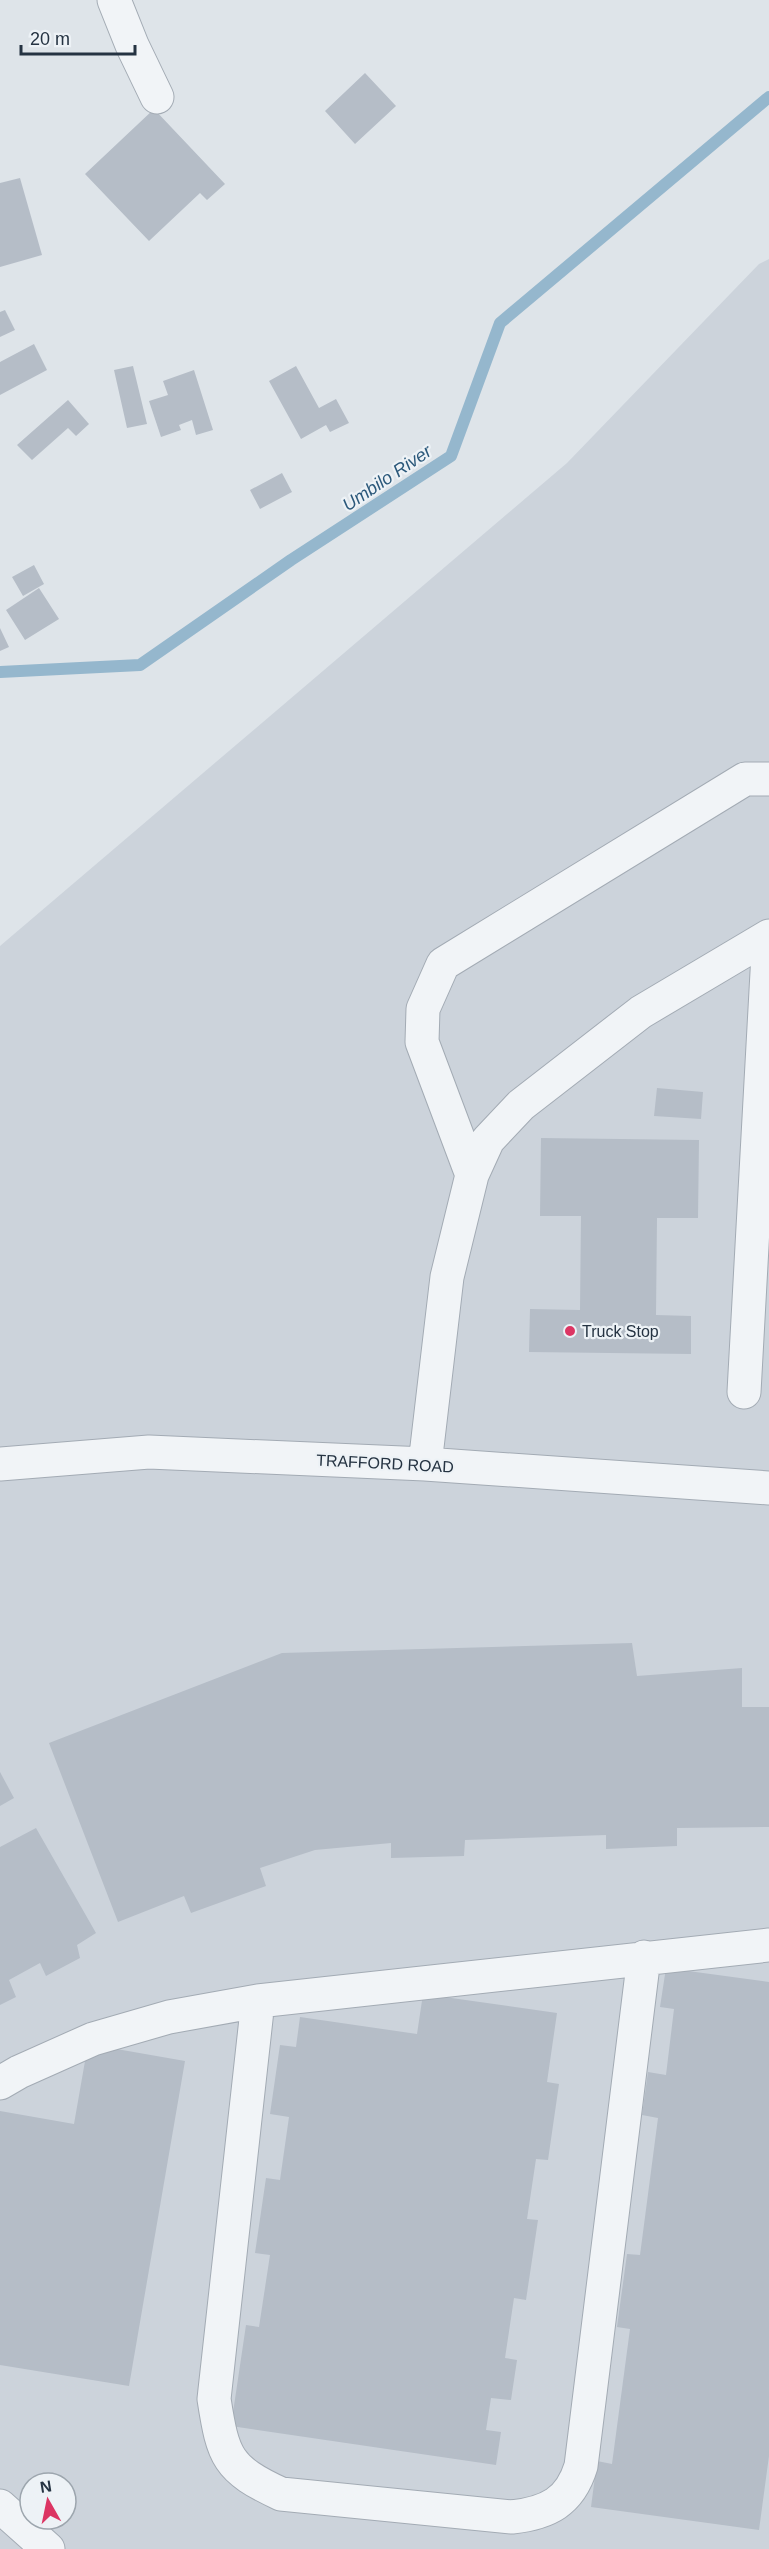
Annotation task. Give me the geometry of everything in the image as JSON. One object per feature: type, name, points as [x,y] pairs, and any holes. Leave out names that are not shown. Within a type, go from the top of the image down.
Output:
[{"type":"street","points":[[114,0],[157,97]]},
{"type":"street","points":[[472,1175],[422,1042],[423,1009],[443,964],[745,779],[769,779]]},
{"type":"street","points":[[425,1464],[447,1277],[472,1175],[488,1140],[521,1105],[641,1012],[769,936]]},
{"type":"street","points":[[744,1392],[769,936]]},
{"type":"street","name":"TRAFFORD ROAD","points":[[0,1464],[149,1452],[425,1464],[769,1488]]},
{"type":"street","points":[[0,2083],[19,2072],[93,2039],[169,2017],[258,2001],[769,1945]]},
{"type":"street","points":[[258,2001],[214,2399],[219,2431],[229,2459],[249,2479],[281,2494],[512,2517],[530,2515],[548,2510],[565,2497],[576,2484],[581,2466],[644,1957]]},
{"type":"street","points":[[0,2506],[48,2549]]},
{"type":"shaded area","points":[[769,259],[769,2549],[0,2549],[0,946],[567,463],[759,264]]},
{"type":"building","points":[[365,73],[396,106],[355,144],[325,111]]},
{"type":"building","points":[[154,109],[225,184],[207,200],[200,193],[149,241],[85,174]]},
{"type":"building","points":[[20,178],[42,255],[0,267],[0,183]]},
{"type":"building","points":[[5,310],[15,330],[0,337],[0,312]]},
{"type":"building","points":[[34,344],[47,370],[0,395],[0,362]]},
{"type":"building","points":[[133,366],[147,424],[127,428],[114,370]]},
{"type":"building","points":[[296,366],[319,408],[336,399],[349,423],[330,432],[326,425],[301,439],[269,381]]},
{"type":"building","points":[[194,370],[213,430],[196,435],[192,420],[179,425],[181,430],[161,437],[149,401],[168,395],[163,381]]},
{"type":"building","points":[[68,400],[89,424],[76,436],[68,428],[32,460],[17,445]]},
{"type":"building","points":[[282,473],[292,492],[260,509],[250,490]]},
{"type":"building","points":[[34,565],[44,584],[23,596],[12,577]]},
{"type":"building","points":[[39,588],[59,619],[25,640],[6,610]]},
{"type":"building","points":[[0,628],[9,647],[0,651]]},
{"type":"building","points":[[657,1088],[703,1092],[701,1119],[654,1116]]},
{"type":"building","points":[[541,1138],[699,1140],[698,1218],[657,1218],[656,1315],[691,1316],[691,1354],[529,1352],[530,1309],[580,1310],[581,1216],[540,1216]]},
{"type":"building","points":[[632,1643],[637,1676],[742,1668],[742,1707],[769,1707],[769,1827],[677,1828],[677,1846],[606,1849],[606,1835],[465,1840],[464,1856],[391,1858],[391,1843],[315,1850],[260,1868],[266,1886],[191,1913],[184,1896],[118,1922],[49,1743],[282,1653]]},
{"type":"building","points":[[0,1772],[14,1798],[0,1806]]},
{"type":"building","points":[[36,1828],[96,1933],[77,1945],[80,1958],[46,1976],[40,1963],[9,1980],[16,1997],[0,2005],[0,1847]]},
{"type":"building","points":[[666,1968],[769,1982],[769,2456],[759,2530],[591,2507],[597,2461],[612,2464],[630,2329],[617,2327],[627,2254],[640,2255],[658,2118],[642,2115],[648,2072],[666,2075],[674,2009],[660,2007]]},
{"type":"building","points":[[423,1994],[557,2013],[547,2082],[559,2084],[548,2160],[536,2159],[527,2219],[538,2220],[526,2300],[514,2298],[505,2358],[517,2360],[511,2400],[491,2398],[486,2430],[501,2432],[496,2465],[231,2426],[246,2325],[259,2327],[270,2255],[255,2253],[266,2178],[280,2180],[289,2117],[270,2114],[280,2045],[296,2047],[300,2017],[417,2034]]},
{"type":"building","points":[[88,2044],[185,2061],[129,2386],[0,2365],[0,2111],[74,2124]]},
{"type":"waterway","name":"Umbilo River","points":[[0,672],[140,665],[291,560],[451,456],[500,323],[769,97]]},
{"type":"place","name":"Truck Stop","points":[[570,1331]]}]
